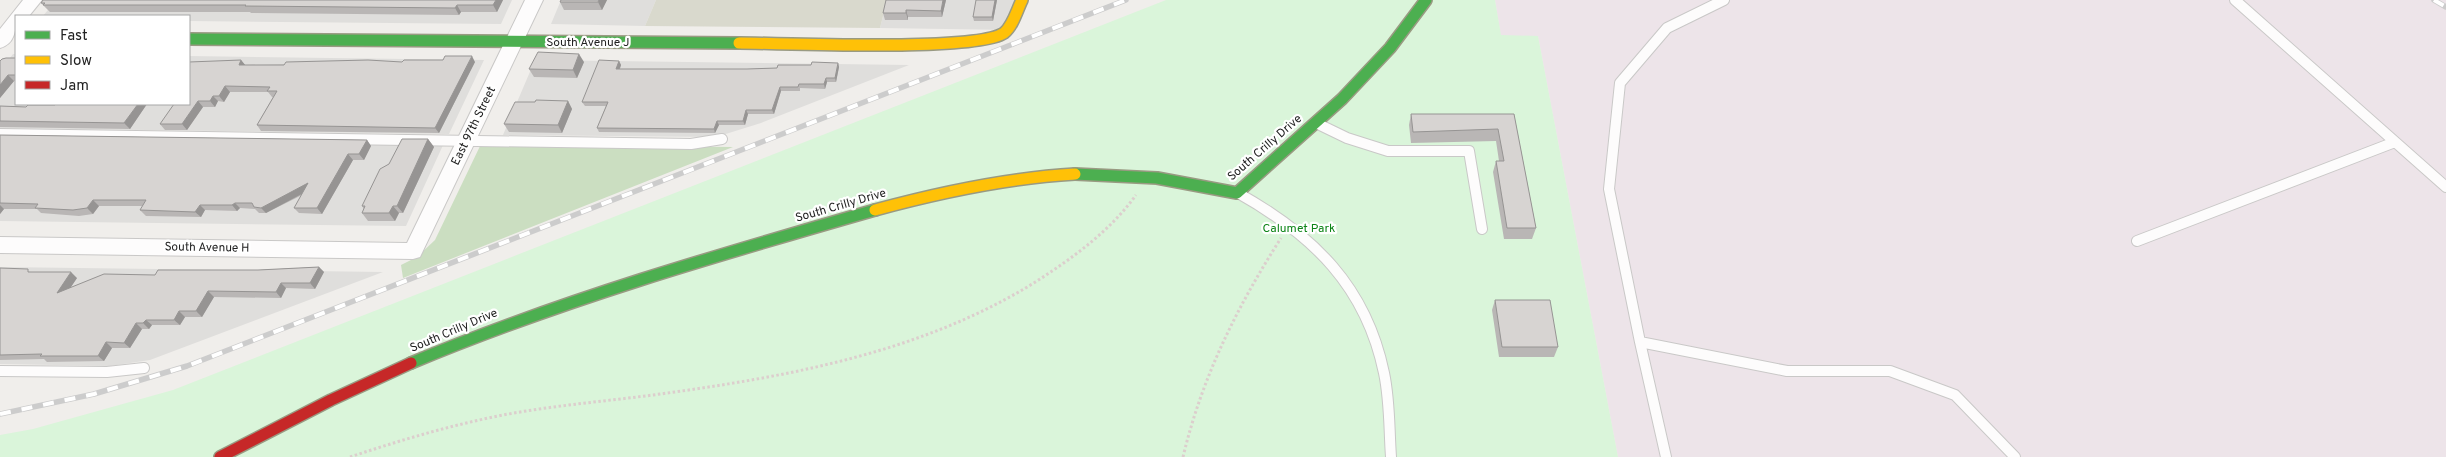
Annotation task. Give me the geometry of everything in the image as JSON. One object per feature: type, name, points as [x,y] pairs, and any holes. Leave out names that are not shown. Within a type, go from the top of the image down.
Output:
[{"type":"street","points":[[21,15],[33,0]]},
{"type":"street","name":"East 97th Street","points":[[414,251],[534,0]]},
{"type":"street","name":"South Avenue J","points":[[190,39],[514,43],[930,44],[986,39],[1000,35],[1009,28],[1017,15],[1022,0]]},
{"type":"street","name":"South Crilly Drive","points":[[220,457],[317,406],[428,356],[519,318],[684,264],[939,193],[992,182],[1038,176],[1086,174],[1178,179],[1237,193],[1342,99],[1390,48],[1426,0]]},
{"type":"street","points":[[5,38],[15,23]]},
{"type":"street","name":"South Avenue H","points":[[0,246],[414,251]]},
{"type":"lane","points":[[1666,457],[1640,342],[1609,189],[1620,83],[1667,28],[1724,0]]},
{"type":"lane","points":[[2235,0],[2446,187]]},
{"type":"lane","points":[[1315,123],[1347,138],[1388,151],[1469,151],[1482,229]]},
{"type":"lane","points":[[0,134],[691,144],[722,139]]},
{"type":"lane","points":[[2137,242],[2395,142]]},
{"type":"lane","points":[[1237,193],[1269,209],[1290,224],[1337,266],[1367,316],[1377,344],[1384,374],[1391,457]]},
{"type":"lane","points":[[1640,342],[1787,371],[1890,371],[1955,395],[2015,457]]},
{"type":"lane","points":[[0,371],[107,372],[144,368]]},
{"type":"path","points":[[350,457],[444,428],[498,416],[731,384],[816,367],[928,336],[995,307],[1029,288],[1108,228],[1127,209],[1138,192]]},
{"type":"path","points":[[1183,457],[1188,432],[1204,386],[1230,324],[1264,264],[1290,224]]},
{"type":"shaded area","points":[[56,0],[512,0],[501,24],[190,21],[190,15],[44,15]]},
{"type":"shaded area","points":[[561,0],[656,0],[645,26],[551,24]]},
{"type":"shaded area","points":[[656,0],[887,0],[880,28],[645,26]]},
{"type":"shaded area","points":[[887,0],[1016,0],[1012,30],[880,28]]},
{"type":"shaded area","points":[[1495,0],[2446,0],[2446,457],[1618,457],[1538,36],[1501,36]]},
{"type":"shaded area","points":[[15,54],[15,105],[190,105],[190,56],[484,60],[449,134],[0,128],[0,71]]},
{"type":"shaded area","points":[[535,60],[909,65],[761,123],[716,137],[503,135]]},
{"type":"shaded area","points":[[0,138],[444,143],[406,226],[0,221]]},
{"type":"shaded area","points":[[0,267],[383,272],[150,360],[110,366],[0,364]]},
{"type":"green space","name":"Calumet Park","points":[[1166,0],[1495,0],[1501,35],[1538,36],[1618,457],[0,457],[0,435],[33,429],[173,390]]},
{"type":"green space","points":[[481,144],[733,147],[403,278],[401,265],[417,257],[435,240]]},
{"type":"building","points":[[43,0],[496,0],[493,5],[457,5],[455,8],[43,5],[45,3],[41,3]]},
{"type":"building","points":[[561,0],[599,0],[598,2],[560,2]]},
{"type":"building","points":[[886,0],[943,0],[941,11],[906,10],[906,13],[883,13]]},
{"type":"building","points":[[976,0],[995,0],[992,17],[973,17]]},
{"type":"building","points":[[538,52],[579,54],[573,70],[529,69]]},
{"type":"building","points":[[445,56],[472,56],[435,128],[257,125],[277,91],[267,91],[270,87],[225,86],[219,96],[213,96],[210,101],[198,101],[182,124],[160,124],[173,105],[190,105],[190,62],[241,60],[239,65],[284,65],[286,62],[443,60]]},
{"type":"building","points":[[15,58],[15,75],[8,75],[0,85],[0,61],[2,59]]},
{"type":"building","points":[[599,60],[619,61],[616,69],[747,69],[777,68],[778,65],[811,65],[812,62],[838,63],[835,78],[826,78],[824,84],[799,84],[798,87],[780,87],[772,110],[746,110],[743,121],[717,121],[714,129],[597,128],[608,102],[582,102]]},
{"type":"building","points":[[536,100],[568,101],[558,125],[504,124],[515,102],[535,102]]},
{"type":"building","points":[[28,105],[137,105],[124,123],[0,121],[0,106],[26,107]]},
{"type":"building","points":[[1411,114],[1514,114],[1536,228],[1507,228],[1496,161],[1504,161],[1498,129],[1413,132]]},
{"type":"building","points":[[0,135],[367,140],[359,154],[348,154],[317,208],[294,208],[308,183],[261,208],[254,207],[252,203],[200,205],[195,212],[140,210],[146,200],[93,200],[87,208],[73,210],[35,208],[38,204],[0,203]]},
{"type":"building","points":[[402,139],[428,139],[397,206],[393,206],[389,213],[362,213],[365,206],[362,206],[380,169],[389,164]]},
{"type":"building","points":[[319,267],[310,283],[281,283],[276,292],[208,291],[196,311],[179,311],[174,320],[146,320],[143,323],[136,323],[124,343],[106,342],[98,356],[0,355],[0,268],[28,269],[28,272],[71,272],[57,293],[104,274],[155,275],[158,270],[258,270]]},
{"type":"building","points":[[1495,300],[1550,300],[1558,347],[1502,347]]},
{"type":"railway","points":[[0,414],[94,394],[187,366],[1126,0]]},
{"type":"railway","points":[[2434,0],[2446,7]]},
{"type":"traffic: fast","points":[[1075,174],[1116,174],[1157,178],[1237,193],[1342,99],[1390,48],[1426,0]]},
{"type":"traffic: fast","points":[[190,39],[739,43]]},
{"type":"traffic: fast","points":[[411,363],[468,339],[582,297],[875,210]]},
{"type":"traffic: slow","points":[[739,43],[930,44],[983,40],[1002,34],[1009,28],[1022,0]]},
{"type":"traffic: slow","points":[[875,210],[974,186],[1024,178],[1075,174]]},
{"type":"traffic: jam","points":[[220,457],[331,400],[411,363]]}]
